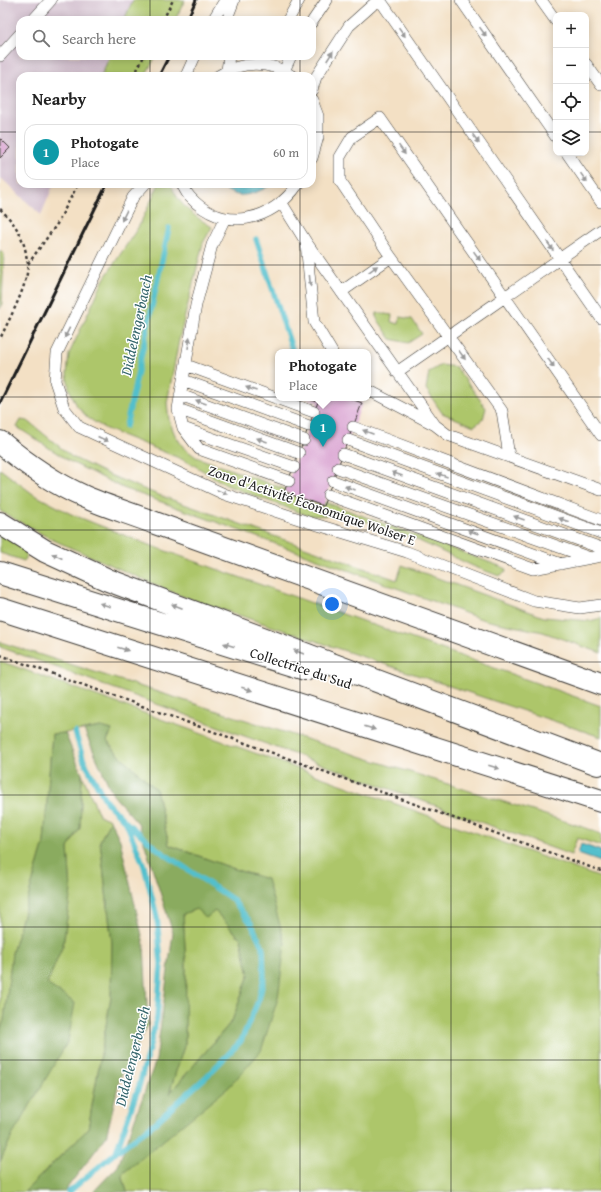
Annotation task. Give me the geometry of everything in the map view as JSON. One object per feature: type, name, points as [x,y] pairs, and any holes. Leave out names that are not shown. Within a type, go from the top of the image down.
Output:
[{"type":"main road","points":[[0,442],[17,457],[85,497],[601,684]]},
{"type":"main road","points":[[0,523],[45,551],[108,580],[599,765]]},
{"type":"main road","name":"Collectrice du Sud","points":[[0,573],[346,682],[599,765]]},
{"type":"main road","points":[[0,610],[601,801]]},
{"type":"main road","points":[[0,619],[85,637]]},
{"type":"lane","points":[[37,16],[51,0]]},
{"type":"lane","points":[[215,16],[225,0]]},
{"type":"lane","points":[[229,16],[229,13],[234,0]]},
{"type":"lane","points":[[290,16],[299,0]]},
{"type":"lane","points":[[316,16],[327,0]]},
{"type":"lane","points":[[316,77],[349,26],[379,0],[601,318]]},
{"type":"lane","points":[[461,0],[553,133]]},
{"type":"lane","points":[[542,0],[553,16]]},
{"type":"lane","points":[[0,56],[16,38]]},
{"type":"lane","points":[[188,72],[193,60]]},
{"type":"lane","points":[[223,72],[228,60]]},
{"type":"lane","points":[[226,72],[248,64],[270,60],[287,72]]},
{"type":"lane","points":[[288,72],[290,60]]},
{"type":"lane","points":[[589,68],[601,85]]},
{"type":"lane","points":[[316,111],[318,116],[318,137],[316,144]]},
{"type":"lane","points":[[510,456],[502,412],[391,256],[340,181],[340,157],[352,137],[380,118],[601,435]]},
{"type":"lane","points":[[569,156],[601,202]]},
{"type":"lane","name":"Zone d'Activité Économique Wolser E","points":[[136,188],[133,197],[57,353],[55,380],[64,408],[79,427],[224,494],[308,522],[407,552],[534,601],[580,608],[601,605]]},
{"type":"lane","name":"Zone d'Activité Économique Wolser E","points":[[133,197],[141,188]]},
{"type":"lane","points":[[184,188],[189,196],[205,210],[225,218],[245,219],[265,214],[281,202],[294,188]]},
{"type":"lane","points":[[281,202],[306,242],[435,425]]},
{"type":"lane","points":[[225,218],[212,244],[196,305],[178,409],[183,428],[199,449],[288,481]]},
{"type":"lane","points":[[397,372],[601,230]]},
{"type":"lane","points":[[306,242],[314,322],[330,349]]},
{"type":"lane","points":[[341,292],[391,256]]},
{"type":"lane","points":[[186,365],[275,398]]},
{"type":"lane","points":[[183,380],[309,426]]},
{"type":"lane","points":[[371,392],[435,425],[448,434],[601,490]]},
{"type":"lane","points":[[180,395],[304,440]]},
{"type":"lane","points":[[284,401],[314,412]]},
{"type":"lane","points":[[178,409],[299,453]]},
{"type":"lane","points":[[353,427],[601,520]]},
{"type":"lane","points":[[183,428],[294,467]]},
{"type":"lane","points":[[348,440],[601,533]]},
{"type":"lane","points":[[343,454],[599,546]]},
{"type":"lane","points":[[338,468],[596,557]]},
{"type":"lane","points":[[333,481],[562,564]]},
{"type":"lane","points":[[328,495],[533,569],[596,557]]},
{"type":"path","points":[[165,16],[173,0]]},
{"type":"path","points":[[136,72],[142,60]]},
{"type":"path","points":[[0,339],[18,300],[28,264],[57,224],[75,188]]},
{"type":"path","points":[[0,209],[19,230],[24,242],[28,264]]},
{"type":"path","points":[[0,655],[601,871]]},
{"type":"shaded area","points":[[0,0],[133,0],[126,16],[16,16],[16,60],[108,60],[103,72],[16,72],[16,188],[52,188],[41,215],[1,178],[0,179]]},
{"type":"green space","points":[[133,0],[185,0],[177,16],[126,16]]},
{"type":"green space","points":[[108,60],[154,60],[147,72],[103,72]]},
{"type":"green space","points":[[157,188],[172,188],[182,204],[187,209],[212,227],[203,243],[179,340],[167,403],[169,420],[175,435],[184,448],[196,457],[285,489],[285,492],[323,506],[325,502],[505,568],[506,572],[499,576],[475,567],[415,539],[348,515],[309,516],[226,485],[192,464],[106,429],[88,418],[77,406],[69,389],[67,374],[69,354],[104,279],[139,226]]},
{"type":"green space","points":[[0,250],[4,254],[2,305],[0,309]]},
{"type":"green space","points":[[377,313],[392,315],[391,322],[399,324],[400,317],[412,319],[422,334],[408,343],[391,339],[376,317]]},
{"type":"green space","points":[[441,365],[456,367],[486,408],[483,419],[474,426],[442,413],[426,389],[429,372]]},
{"type":"green space","points":[[21,420],[28,421],[72,457],[107,474],[156,494],[397,580],[402,565],[544,617],[590,621],[601,618],[601,653],[543,632],[484,620],[123,488],[69,461],[17,427]]},
{"type":"green space","points":[[0,469],[33,494],[71,514],[149,545],[601,706],[601,737],[179,595],[51,539],[0,511]]},
{"type":"green space","points":[[0,533],[29,551],[24,561],[0,553]]},
{"type":"green space","points":[[0,642],[580,826],[601,834],[601,846],[577,838],[571,855],[0,647]]},
{"type":"green space","points":[[0,661],[601,878],[601,1192],[127,1192],[122,1174],[234,1081],[267,879],[240,871],[169,845],[156,789],[117,753],[107,741],[112,730],[101,727],[52,734],[44,843],[12,953],[4,1020],[0,1031]]},
{"type":"green space","points":[[101,727],[112,730],[107,741],[117,753],[156,789],[169,845],[240,871],[267,879],[285,943],[278,998],[261,1051],[229,1087],[122,1174],[127,1192],[94,1191],[118,1166],[156,1060],[173,933],[138,823],[113,795],[84,730]],"holes":[[[196,909],[206,918],[215,911],[241,939],[249,975],[232,1021],[169,1094],[185,1043],[186,963],[183,914]]]},
{"type":"green space","points":[[65,733],[82,774],[80,828],[68,848],[71,890],[63,945],[47,984],[75,1003],[68,1041],[12,1136],[0,1162],[0,1031],[4,1020],[12,953],[44,843],[52,734]]},
{"type":"green space","points":[[82,774],[99,815],[110,820],[100,841],[112,943],[111,997],[88,1129],[24,1192],[0,1192],[0,1162],[12,1136],[47,984],[63,945],[71,890],[68,848],[80,828]]},
{"type":"green space","points":[[110,820],[120,840],[144,944],[148,1025],[120,1078],[106,1137],[67,1188],[67,1192],[24,1192],[88,1129],[111,997],[112,943],[100,841]]},
{"type":"green space","points":[[196,909],[215,911],[241,939],[249,975],[232,1021],[168,1095],[185,1043],[186,963],[183,914]]},
{"type":"water","points":[[227,188],[265,188],[247,195],[236,195],[226,190]]},
{"type":"water","points":[[581,844],[601,851],[601,862],[578,854]]},
{"type":"building","points":[[0,138],[10,148],[0,158]]},
{"type":"building","points":[[315,401],[357,401],[362,403],[323,506],[284,492],[318,402]]},
{"type":"waterway","name":"Diddelengerbaach","points":[[126,426],[169,228]]},
{"type":"waterway","points":[[256,239],[292,349]]},
{"type":"waterway","name":"Diddelengerbaach","points":[[69,1192],[116,1152],[139,1086],[157,1018],[161,964],[157,917],[144,866],[126,822],[107,803],[84,761],[75,732]]},
{"type":"waterway","points":[[116,1152],[155,1123],[208,1075],[241,1041],[259,999],[264,978],[263,948],[251,923],[232,899],[160,851],[127,823]]},
{"type":"railway","points":[[189,16],[196,0]]},
{"type":"railway","points":[[161,72],[167,60]]},
{"type":"railway","points":[[0,403],[105,188]]},
{"type":"place","name":"Photogate","points":[[323,447]]}]
